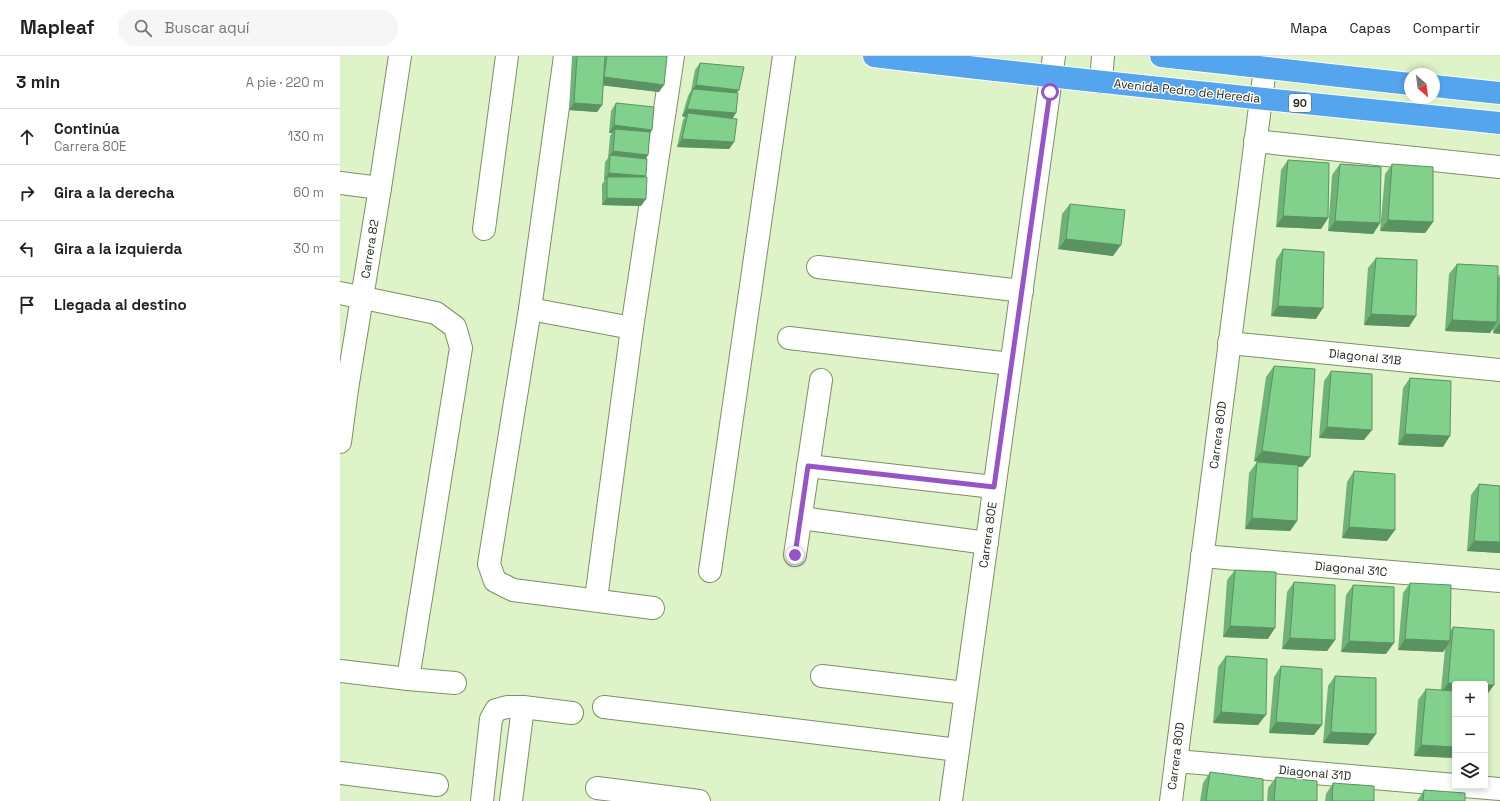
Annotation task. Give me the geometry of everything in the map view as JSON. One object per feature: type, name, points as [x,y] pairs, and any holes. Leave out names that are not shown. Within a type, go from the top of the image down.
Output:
[{"type":"highway","name":"Avenida Pedro de Heredia","points":[[874,56],[1053,66],[1100,82],[1500,123]]},
{"type":"highway","points":[[1161,56],[1404,83]]},
{"type":"highway","points":[[1440,87],[1500,93]]},
{"type":"street","name":"Carrera 82","points":[[340,442],[343,388],[362,297],[400,56]]},
{"type":"street","points":[[484,229],[507,56]]},
{"type":"street","points":[[565,56],[530,309],[489,564],[495,582],[513,590],[653,608]]},
{"type":"street","points":[[596,600],[632,328],[673,56]]},
{"type":"street","points":[[710,571],[784,56]]},
{"type":"street","points":[[1100,82],[1104,56]]},
{"type":"street","name":"Carrera 80E","points":[[951,801],[1053,66]]},
{"type":"street","name":"Carrera 80D","points":[[1171,801],[1265,68]]},
{"type":"street","points":[[1255,141],[1500,167]]},
{"type":"street","points":[[340,183],[380,188]]},
{"type":"street","points":[[818,267],[1022,291]]},
{"type":"street","points":[[340,293],[436,313],[455,327],[461,348],[408,679]]},
{"type":"street","points":[[530,309],[632,328]]},
{"type":"street","points":[[788,338],[1012,364]]},
{"type":"street","name":"Diagonal 31B","points":[[1229,343],[1500,370]]},
{"type":"street","points":[[795,555],[820,380]]},
{"type":"street","points":[[808,466],[994,487]]},
{"type":"street","points":[[801,518],[986,543]]},
{"type":"street","name":"Diagonal 31C","points":[[1202,556],[1500,581]]},
{"type":"street","points":[[340,671],[455,683]]},
{"type":"street","points":[[822,676],[965,693]]},
{"type":"street","points":[[482,801],[491,719],[496,710],[507,707],[523,707],[572,713]]},
{"type":"street","points":[[511,801],[523,707]]},
{"type":"street","points":[[604,707],[958,750]]},
{"type":"street","name":"Diagonal 31D","points":[[1176,761],[1452,785]]},
{"type":"street","points":[[340,773],[437,785]]},
{"type":"street","points":[[597,788],[699,801]]},
{"type":"street","points":[[1488,788],[1500,789]]},
{"type":"building","points":[[577,56],[605,56],[602,105],[574,103]]},
{"type":"building","points":[[607,56],[667,56],[664,85],[604,77]]},
{"type":"building","points":[[700,63],[744,67],[739,90],[696,85]]},
{"type":"building","points":[[693,89],[738,93],[736,113],[687,109]]},
{"type":"building","points":[[616,103],[654,107],[652,130],[614,125]]},
{"type":"building","points":[[688,113],[737,119],[734,142],[682,139]]},
{"type":"building","points":[[615,129],[650,132],[648,155],[613,151]]},
{"type":"building","points":[[610,155],[647,159],[646,176],[609,173]]},
{"type":"building","points":[[1288,160],[1329,163],[1328,218],[1283,216]]},
{"type":"building","points":[[1340,164],[1381,167],[1380,223],[1335,221]]},
{"type":"building","points":[[1392,164],[1433,167],[1433,222],[1388,220]]},
{"type":"building","points":[[607,177],[647,177],[646,199],[607,198]]},
{"type":"building","points":[[1070,204],[1125,210],[1121,245],[1066,239]]},
{"type":"building","points":[[1283,249],[1324,252],[1323,308],[1278,306]]},
{"type":"building","points":[[1376,258],[1417,260],[1416,316],[1371,314]]},
{"type":"building","points":[[1457,264],[1498,266],[1497,322],[1452,320]]},
{"type":"building","points":[[1274,366],[1315,369],[1310,457],[1262,451]]},
{"type":"building","points":[[1331,371],[1372,374],[1372,430],[1327,427]]},
{"type":"building","points":[[1410,378],[1451,381],[1450,436],[1405,434]]},
{"type":"building","points":[[1257,462],[1298,465],[1297,521],[1252,518]]},
{"type":"building","points":[[1354,471],[1395,474],[1395,530],[1349,527]]},
{"type":"building","points":[[1479,484],[1500,486],[1500,542],[1474,541]]},
{"type":"building","points":[[1235,570],[1276,572],[1275,628],[1230,626]]},
{"type":"building","points":[[1294,582],[1335,585],[1335,640],[1290,638]]},
{"type":"building","points":[[1410,583],[1451,585],[1450,641],[1405,639]]},
{"type":"building","points":[[1353,585],[1394,587],[1394,643],[1349,641]]},
{"type":"building","points":[[1453,627],[1494,630],[1494,685],[1488,685],[1488,681],[1452,681],[1452,683],[1448,683]]},
{"type":"building","points":[[1226,656],[1267,659],[1266,715],[1221,712]]},
{"type":"building","points":[[1281,666],[1322,669],[1322,725],[1276,722]]},
{"type":"building","points":[[1335,676],[1376,678],[1376,734],[1331,732]]},
{"type":"building","points":[[1426,689],[1452,691],[1452,747],[1421,745]]},
{"type":"building","points":[[1210,772],[1263,779],[1263,801],[1206,801]]},
{"type":"building","points":[[1276,777],[1317,781],[1317,801],[1274,801]]},
{"type":"building","points":[[1333,783],[1374,786],[1374,801],[1332,801]]},
{"type":"building","points":[[1424,790],[1465,793],[1465,801],[1423,801]]},
{"type":"route","points":[[795,555],[808,466],[994,487],[1050,92]]}]
